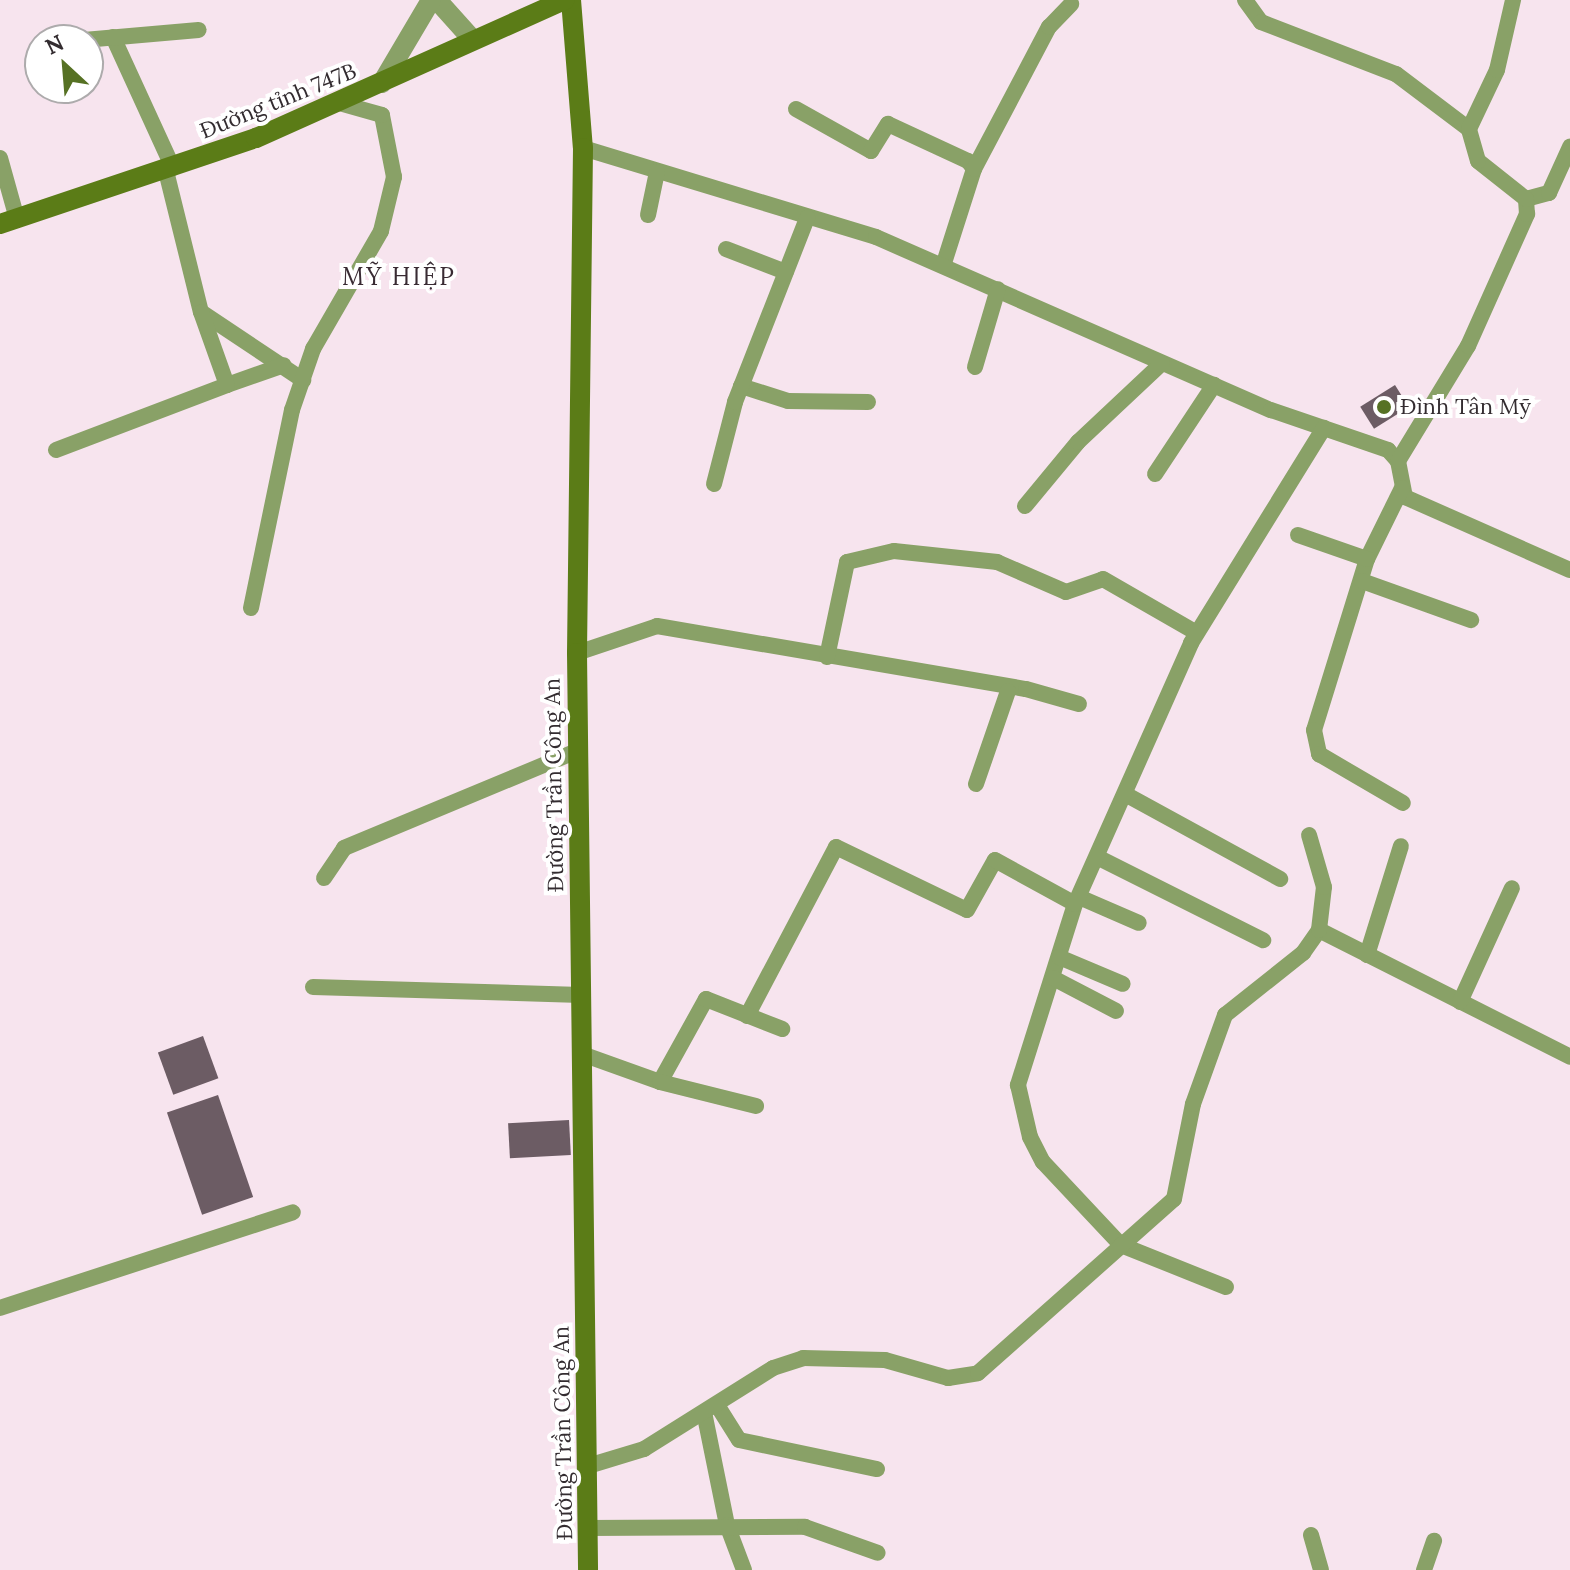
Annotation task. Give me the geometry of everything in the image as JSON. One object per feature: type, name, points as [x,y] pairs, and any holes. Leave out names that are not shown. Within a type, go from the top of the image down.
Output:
[{"type":"main road","name":"Đường tỉnh 747B","points":[[9,221],[170,170],[339,103],[472,39],[568,0]]},
{"type":"main road","name":"Đường Trần Công An","points":[[568,0],[583,148],[577,653],[588,1570]]},
{"type":"street","points":[[382,83],[431,0]]},
{"type":"street","points":[[437,0],[472,39]]},
{"type":"street","points":[[1245,0],[1261,22],[1396,74],[1469,129],[1478,161],[1526,199],[1527,214],[1468,346],[1398,461],[1402,488],[1367,559],[1314,743],[1343,772],[1403,803]]},
{"type":"street","points":[[1469,129],[1497,70],[1513,0]]},
{"type":"street","points":[[944,263],[974,169],[1049,27],[1071,4]]},
{"type":"street","points":[[104,38],[199,30]]},
{"type":"street","points":[[113,37],[170,170],[201,312],[227,385]]},
{"type":"street","points":[[251,608],[268,509],[303,380],[381,231],[394,177],[382,115],[339,103]]},
{"type":"street","points":[[796,109],[871,151],[892,124],[974,169]]},
{"type":"street","points":[[1526,199],[1549,193],[1570,147]]},
{"type":"street","points":[[583,148],[944,263],[1162,363],[1398,461]]},
{"type":"street","points":[[0,158],[9,221]]},
{"type":"street","points":[[648,215],[657,172]]},
{"type":"street","points":[[714,484],[741,386],[807,218]]},
{"type":"street","points":[[726,249],[786,272]]},
{"type":"street","points":[[975,367],[998,289]]},
{"type":"street","points":[[201,312],[303,380]]},
{"type":"street","points":[[1025,506],[1078,442],[1162,363]]},
{"type":"street","points":[[56,450],[284,365]]},
{"type":"street","points":[[1155,474],[1214,385]]},
{"type":"street","points":[[741,386],[788,401],[868,402]]},
{"type":"street","points":[[1226,1287],[1121,1245],[1043,1162],[1018,1101],[1077,900],[1197,633],[1324,428]]},
{"type":"street","points":[[1402,488],[1439,517],[1570,570]]},
{"type":"street","points":[[1298,535],[1367,559]]},
{"type":"street","points":[[827,657],[847,562],[894,551],[997,562],[1066,592],[1098,577],[1197,633]]},
{"type":"street","points":[[1362,581],[1471,620]]},
{"type":"street","points":[[577,653],[657,626],[1079,704]]},
{"type":"street","points":[[976,784],[1008,691]]},
{"type":"street","points":[[324,878],[344,848],[579,750]]},
{"type":"street","points":[[1125,794],[1280,879]]},
{"type":"street","points":[[588,1466],[644,1449],[773,1368],[803,1358],[885,1360],[948,1378],[978,1373],[1174,1199],[1193,1104],[1225,1015],[1303,953],[1319,930],[1324,887],[1309,835]]},
{"type":"street","points":[[1367,955],[1401,846]]},
{"type":"street","points":[[747,1016],[836,847],[967,910],[995,860],[1077,900],[1139,923]]},
{"type":"street","points":[[1097,857],[1263,940]]},
{"type":"street","points":[[1460,1002],[1512,888]]},
{"type":"street","points":[[1319,930],[1570,1057]]},
{"type":"street","points":[[1059,957],[1123,984]]},
{"type":"street","points":[[1053,978],[1116,1011]]},
{"type":"street","points":[[313,987],[581,995]]},
{"type":"street","points":[[660,1082],[702,999],[782,1029]]},
{"type":"street","points":[[582,1054],[660,1082],[756,1106]]},
{"type":"street","points":[[0,1308],[293,1212]]},
{"type":"street","points":[[711,1409],[739,1440],[877,1469]]},
{"type":"street","points":[[711,1409],[727,1525],[744,1570]]},
{"type":"street","points":[[588,1528],[805,1527],[878,1553]]},
{"type":"street","points":[[1311,1535],[1321,1570]]},
{"type":"street","points":[[1424,1570],[1434,1541]]},
{"type":"building","name":"Đình Tân Mỹ","points":[[1395,385],[1409,407],[1374,429],[1360,407]]},
{"type":"building","points":[[203,1036],[218,1078],[173,1095],[158,1052]]},
{"type":"building","points":[[218,1095],[253,1197],[202,1215],[167,1113]]},
{"type":"building","points":[[569,1120],[571,1155],[510,1158],[508,1123]]},
{"type":"place","name":"Đình Tân Mỹ","points":[[1384,407]]},
{"type":"district","name":"MỸ HIỆP","points":[[399,277]]}]
